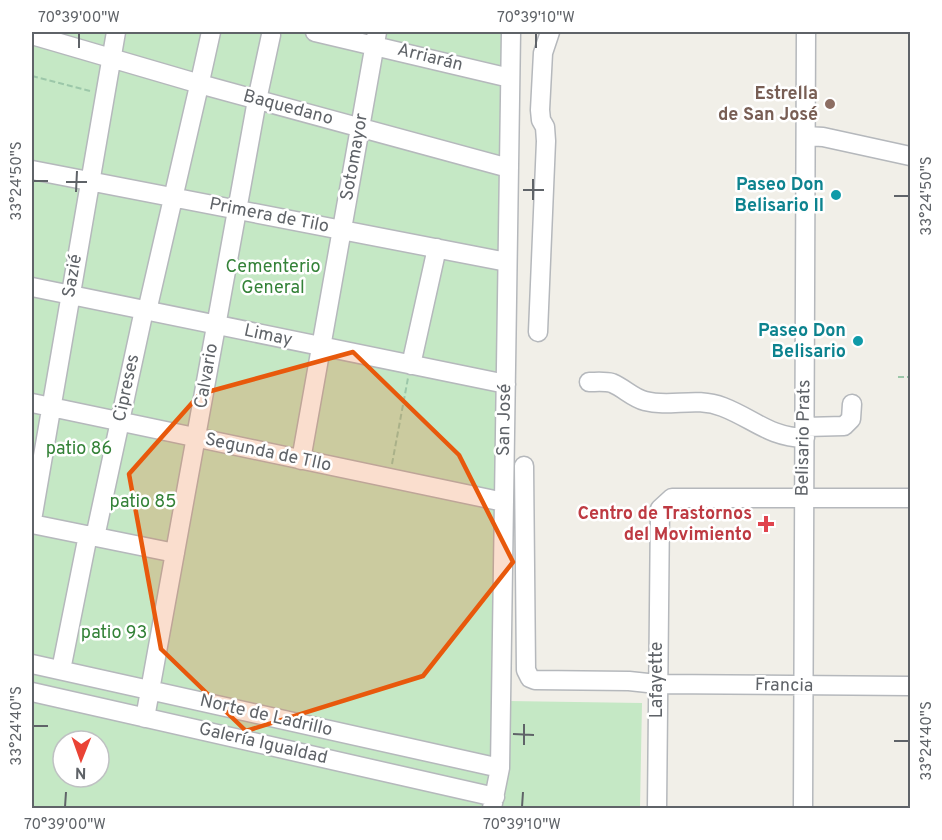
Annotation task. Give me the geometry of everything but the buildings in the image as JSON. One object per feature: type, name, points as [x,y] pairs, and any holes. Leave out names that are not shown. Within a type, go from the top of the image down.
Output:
[{"type":"street","name":"Sazié","points":[[32,522],[116,32]]},
{"type":"street","name":"Cipreses","points":[[61,670],[211,32]]},
{"type":"street","name":"Arriarán","points":[[315,32],[376,38],[510,78]]},
{"type":"street","name":"San José","points":[[494,802],[500,768],[511,32]]},
{"type":"street","points":[[538,332],[546,141],[540,110],[543,53],[550,32]]},
{"type":"street","name":"Belisario Prats","points":[[803,808],[806,32]]},
{"type":"street","name":"Calvario","points":[[145,718],[271,33]]},
{"type":"street","name":"Baquedano","points":[[32,36],[509,168]]},
{"type":"street","name":"Sotomayor","points":[[302,460],[376,38]]},
{"type":"street","points":[[806,136],[823,137],[910,156]]},
{"type":"street","name":"Primera de Tilo","points":[[32,170],[507,262]]},
{"type":"street","points":[[411,365],[437,248]]},
{"type":"street","name":"Limay","points":[[32,287],[506,384]]},
{"type":"street","points":[[589,382],[609,382],[643,401],[694,401],[724,407],[773,433],[785,436],[844,426],[851,419],[852,404]]},
{"type":"street","name":"Segunda de TIlo","points":[[32,403],[504,502]]},
{"type":"street","name":"Francia","points":[[524,466],[528,674],[535,680],[628,681],[657,684],[910,686]]},
{"type":"street","name":"Lafayette","points":[[657,808],[660,508],[672,498],[910,498]]},
{"type":"street","points":[[32,522],[175,553]]},
{"type":"street","name":"Norte de Ladrillo","points":[[32,664],[500,768]]},
{"type":"street","name":"Galería Igualdad","points":[[32,692],[494,802]]},
{"type":"path","points":[[32,76],[104,95]]},
{"type":"path","points":[[389,478],[411,365]]},
{"type":"path","points":[[898,377],[910,377]]},
{"type":"highlighted area","points":[[353,352],[459,455],[513,562],[423,676],[246,731],[161,649],[129,474],[200,394]]},
{"type":"green space","name":"Cementerio General","points":[[32,32],[519,32],[508,701],[642,703],[640,808],[32,808]]},
{"type":"place","name":"Estrella de San José","points":[[830,104]]},
{"type":"place","name":"Paseo Don Belisario II","points":[[836,195]]},
{"type":"place","name":"Paseo Don Belisario","points":[[858,341]]},
{"type":"place","name":"Centro de Trastornos del Movimiento","points":[[766,524]]},
{"type":"park label","name":"patio 86","points":[[79,449]]},
{"type":"park label","name":"patio 85","points":[[143,502]]},
{"type":"park label","name":"patio 93","points":[[114,633]]}]
